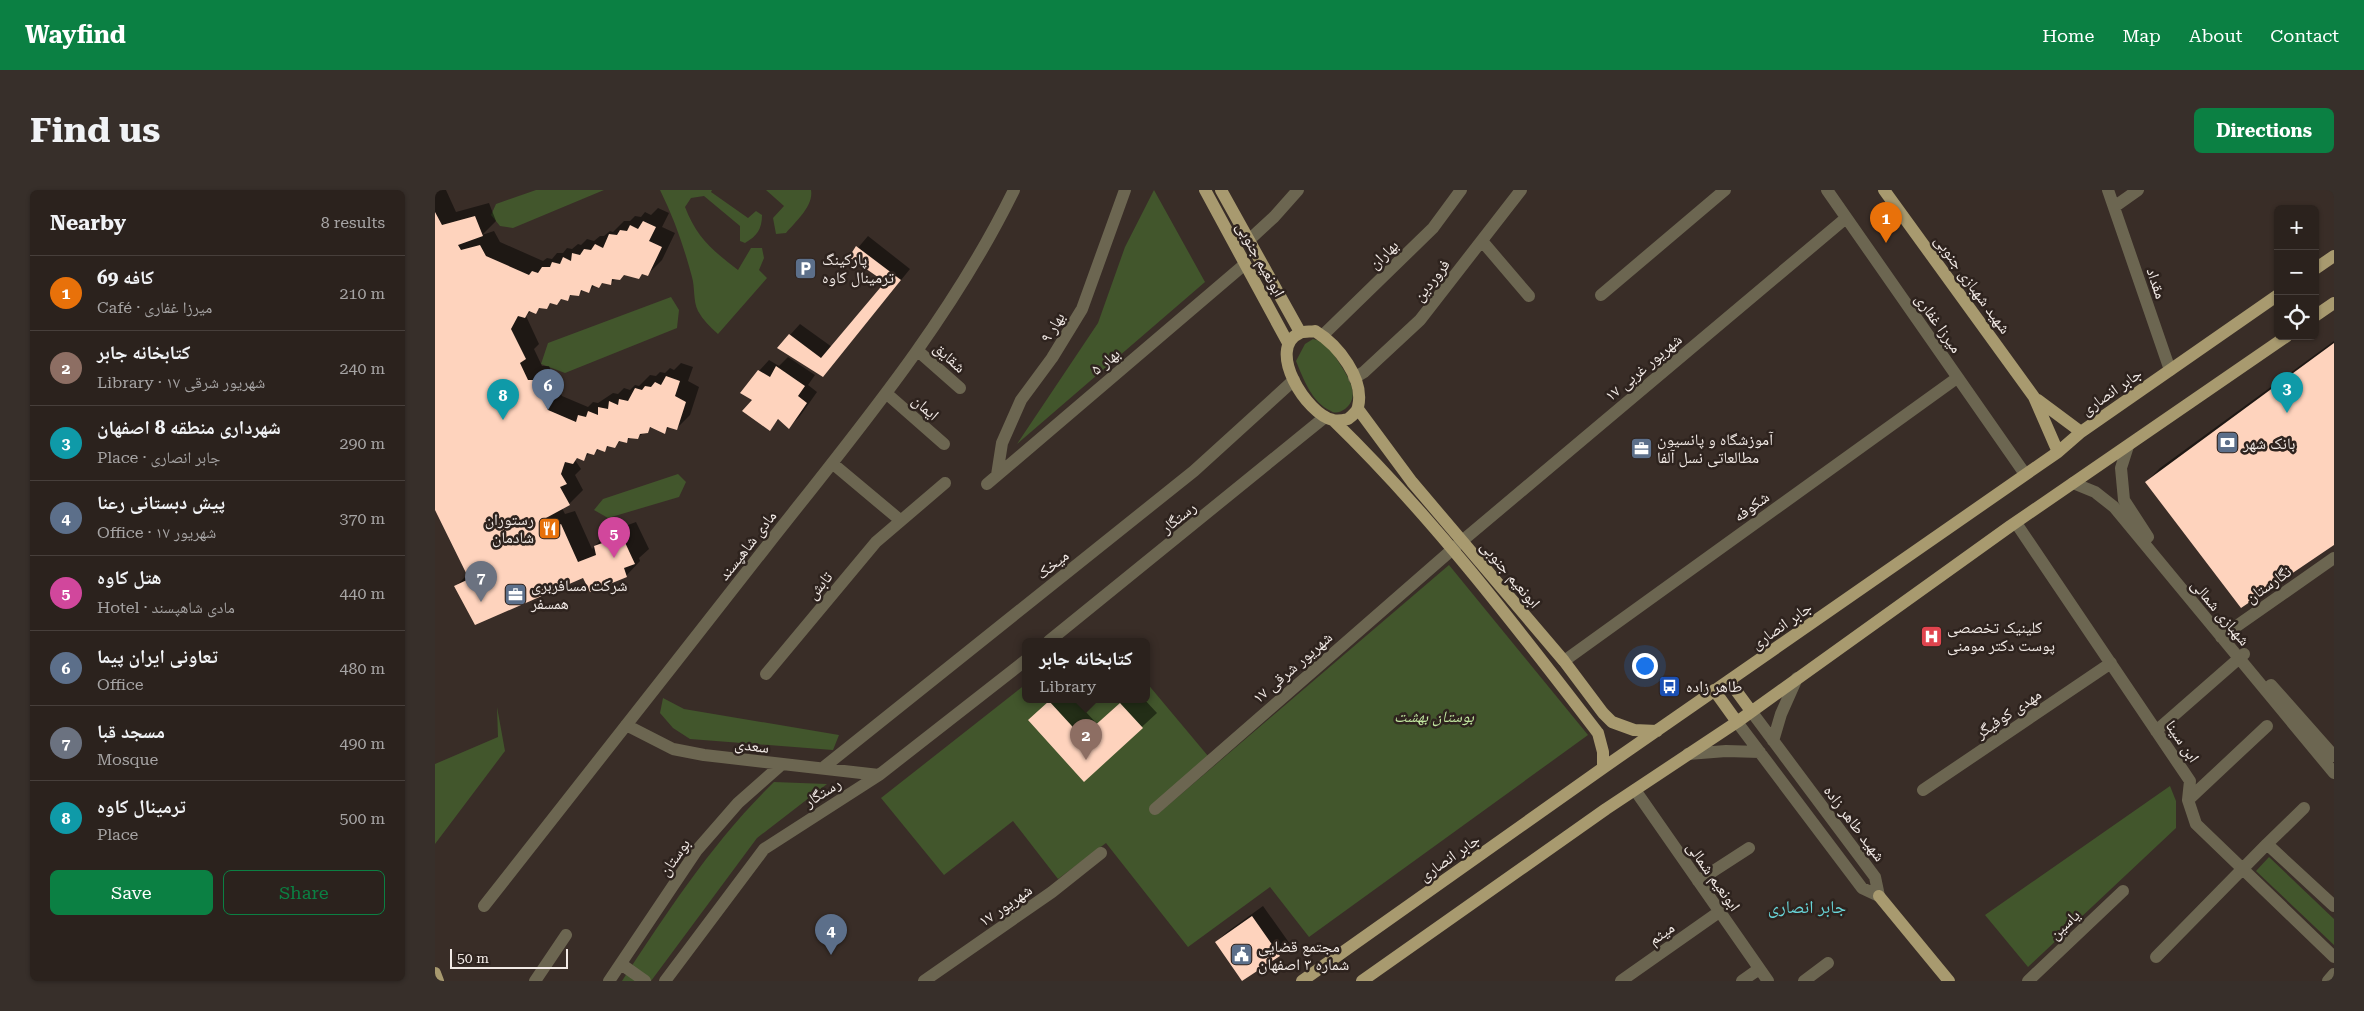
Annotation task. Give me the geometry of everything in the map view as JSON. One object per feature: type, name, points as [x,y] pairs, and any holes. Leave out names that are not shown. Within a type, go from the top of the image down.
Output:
[{"type":"main road","name":"ابونعیم جنوبی","points":[[1205,190],[1288,343]]},
{"type":"main road","name":"ابونعیم جنوبی","points":[[1221,190],[1300,332]]},
{"type":"main road","name":"شهید شهبازی جنوبی","points":[[1884,190],[2034,397],[2058,452]]},
{"type":"main road","points":[[2319,266],[2334,256]]},
{"type":"main road","name":"جابر انصاری","points":[[1302,981],[1714,690],[2058,452],[2081,432],[2274,299]]},
{"type":"main road","points":[[2319,313],[2334,303]]},
{"type":"main road","points":[[1300,332],[1315,332],[1322,336],[1331,341],[1342,355],[1359,389],[1358,409],[1348,420],[1329,418],[1319,413],[1298,391],[1285,359],[1288,343],[1300,332]]},
{"type":"main road","points":[[1362,981],[1635,790],[1737,722],[2016,523],[2281,340]]},
{"type":"main road","name":"شهید شهبازی جنوبی","points":[[2034,397],[2081,432]]},
{"type":"main road","name":"ابونعیم جنوبی","points":[[1358,409],[1598,733],[1603,752],[1603,768]]},
{"type":"main road","name":"ابونعیم جنوبی","points":[[1329,418],[1372,458],[1457,545],[1564,661],[1612,722],[1634,730],[1657,731]]},
{"type":"main road","points":[[1729,681],[1751,711]]},
{"type":"main road","points":[[1714,690],[1737,722]]},
{"type":"main road","points":[[1879,896],[1949,981]]},
{"type":"main road","points":[[435,973],[438,981]]},
{"type":"street","name":"مادی شاهپسند","points":[[484,906],[918,351],[995,230],[1015,190]]},
{"type":"street","name":"بهار ۹","points":[[997,475],[1002,444],[1021,400],[1052,358],[1082,309],[1125,190]]},
{"type":"street","points":[[1249,240],[1298,190]]},
{"type":"street","name":"بهاران","points":[[1322,336],[1433,228],[1461,190]]},
{"type":"street","name":"فروردین","points":[[1354,378],[1364,372],[1420,320],[1521,190]]},
{"type":"street","points":[[1601,295],[1725,190]]},
{"type":"street","name":"میرزا غفاری","points":[[1827,190],[2025,474]]},
{"type":"street","name":"مقداد","points":[[2108,190],[2170,370]]},
{"type":"street","points":[[2114,207],[2139,190]]},
{"type":"street","name":"۱۷ شهریور غربی","points":[[1457,545],[1846,218]]},
{"type":"street","points":[[1482,240],[1529,296]]},
{"type":"street","name":"بهار ۵","points":[[987,484],[1245,264]]},
{"type":"street","name":"شقایق","points":[[918,351],[959,388]]},
{"type":"street","name":"شکوفه","points":[[1564,661],[1957,378]]},
{"type":"street","name":"میخک","points":[[824,767],[1194,471],[1294,380]]},
{"type":"street","name":"ایمان","points":[[886,393],[944,444]]},
{"type":"street","name":"رستگار","points":[[1053,638],[1329,418]]},
{"type":"street","name":"شهبازی شمالی","points":[[2128,446],[2121,468],[2124,500],[2149,539],[2224,635]]},
{"type":"street","points":[[832,462],[900,520]]},
{"type":"street","name":"تابش","points":[[766,674],[876,542],[945,483]]},
{"type":"street","name":"شهبازی شمالی","points":[[2073,483],[2095,492],[2115,507],[2242,656],[2334,756]]},
{"type":"street","name":"ابن سینا","points":[[2016,523],[2190,781],[2188,800],[2197,824],[2334,958]]},
{"type":"street","name":"۱۷ شهریور شرقی","points":[[1155,809],[1457,545]]},
{"type":"street","name":"نگارستان","points":[[2224,635],[2334,558]]},
{"type":"street","points":[[2157,731],[2242,656]]},
{"type":"street","name":"شهبازی شمالی","points":[[2242,656],[2334,773]]},
{"type":"street","name":"رستگار","points":[[665,981],[763,849],[879,775],[1022,663]]},
{"type":"street","name":"مهدی کوفیگر","points":[[1923,790],[2111,663]]},
{"type":"street","points":[[1773,741],[1781,714],[1797,678]]},
{"type":"street","name":"شهید طاهر زاده","points":[[1751,711],[1875,877],[1879,896]]},
{"type":"street","name":"شهید طاهر زاده","points":[[1737,722],[1862,888],[1879,896]]},
{"type":"street","name":"سعدی","points":[[626,725],[673,748],[704,756],[781,765],[824,767],[879,775]]},
{"type":"street","points":[[2188,800],[2267,726]]},
{"type":"street","points":[[1688,754],[1727,751],[1760,752]]},
{"type":"street","name":"بوستان","points":[[609,981],[697,850],[738,803],[781,765]]},
{"type":"street","name":"ابونعیم شمالی","points":[[1635,790],[1768,981]]},
{"type":"street","points":[[2156,957],[2242,868],[2304,808]]},
{"type":"street","points":[[2267,844],[2334,906]]},
{"type":"street","points":[[1698,881],[1749,848]]},
{"type":"street","name":"۱۷ شهریور","points":[[924,981],[1052,892],[1101,853]]},
{"type":"street","name":"یاسین","points":[[2028,981],[2123,891]]},
{"type":"street","name":"میثم","points":[[1621,981],[1719,912]]},
{"type":"street","points":[[535,981],[566,935]]},
{"type":"street","points":[[1804,981],[1828,963]]},
{"type":"street","points":[[621,964],[645,981]]},
{"type":"street","points":[[1742,981],[1759,969]]},
{"type":"street","points":[[2328,981],[2334,974]]},
{"type":"green space","points":[[536,190],[604,190],[513,228],[500,226],[491,215],[496,204]]},
{"type":"green space","points":[[660,190],[712,190],[711,192],[748,218],[756,211],[762,215],[758,232],[745,243],[740,241],[740,226],[704,196],[691,198],[685,207],[706,243],[738,270],[751,248],[762,248],[764,258],[759,270],[767,278],[718,334],[698,311],[686,255]]},
{"type":"green space","points":[[766,190],[811,190],[810,202],[807,208],[786,233],[776,234],[773,218],[784,206]]},
{"type":"green space","points":[[1154,190],[1205,282],[1017,444],[1098,323],[1125,247]]},
{"type":"green space","points":[[671,297],[679,310],[677,328],[565,373],[541,364],[548,343]]},
{"type":"green space","points":[[1313,339],[1322,342],[1331,350],[1349,379],[1353,392],[1352,398],[1350,404],[1340,412],[1333,412],[1324,407],[1313,396],[1296,361],[1305,344]]},
{"type":"green space","points":[[678,474],[686,482],[679,497],[608,518],[594,510],[603,499]]},
{"type":"green space","name":"بوستان بهشت","points":[[1449,565],[1588,735],[1309,937],[1270,887],[1188,947],[1106,843],[1058,879],[1013,821],[944,875],[881,798],[1022,687],[1022,703],[1150,703],[1150,687],[1208,756],[1159,813]]},
{"type":"green space","points":[[663,698],[684,709],[839,735],[833,750],[690,739],[673,728],[660,713]]},
{"type":"green space","points":[[497,707],[505,751],[435,844],[435,764],[498,737]]},
{"type":"green space","points":[[774,782],[827,784],[757,838],[651,981],[622,981],[711,852],[752,804]]},
{"type":"green space","points":[[2170,786],[2176,801],[2176,828],[2028,967],[1985,915]]},
{"type":"green space","points":[[2269,857],[2334,919],[2334,945],[2256,871]]},
{"type":"building","points":[[435,212],[442,225],[475,216],[483,236],[458,245],[461,250],[480,245],[486,256],[529,275],[532,271],[538,273],[542,267],[550,267],[552,262],[560,264],[563,257],[571,261],[572,253],[580,255],[584,249],[591,250],[595,244],[603,248],[609,234],[617,235],[620,230],[627,231],[630,225],[638,229],[643,221],[656,227],[649,241],[662,247],[648,276],[642,274],[639,279],[624,275],[620,280],[612,279],[611,285],[602,283],[599,288],[592,285],[589,293],[581,290],[579,296],[570,295],[568,301],[561,299],[557,305],[550,303],[547,309],[539,308],[536,314],[529,311],[525,318],[518,316],[511,329],[526,359],[520,363],[528,380],[534,380],[548,410],[576,422],[578,415],[586,417],[588,411],[598,415],[598,407],[608,409],[609,401],[618,405],[619,399],[628,401],[635,388],[642,390],[645,386],[651,387],[655,382],[661,385],[666,376],[680,381],[675,396],[686,402],[677,430],[667,427],[665,434],[650,427],[648,433],[640,434],[638,439],[628,438],[627,443],[619,441],[615,448],[607,446],[605,452],[597,449],[594,455],[587,453],[584,461],[577,458],[573,464],[565,462],[561,474],[567,484],[560,487],[570,505],[546,518],[550,528],[561,524],[578,562],[596,555],[594,546],[622,536],[635,564],[624,568],[627,577],[590,592],[583,578],[475,625],[454,586],[469,579],[435,510]]},
{"type":"building","points":[[856,246],[901,280],[823,377],[777,348],[789,334],[821,358],[885,282],[849,257]]},
{"type":"building","points":[[2334,343],[2334,545],[2241,608],[2145,482]]},
{"type":"building","points":[[776,366],[805,386],[798,396],[807,403],[789,429],[778,419],[770,431],[742,411],[752,400],[740,393],[758,370],[770,377]]},
{"type":"building","points":[[1047,703],[1051,703],[1082,737],[1120,703],[1143,728],[1084,782],[1028,720]]},
{"type":"building","points":[[1252,916],[1280,956],[1242,981],[1215,942]]},
{"type":"place","name":"کافه 69","points":[[1886,243]]},
{"type":"place","name":"پارکینگ ترمینال کاوه","points":[[806,268]]},
{"type":"place","name":"تعاونی ایران پیما","points":[[548,410]]},
{"type":"place","name":"شهرداری منطقه 8 اصفهان","points":[[2287,413]]},
{"type":"place","name":"ترمینال کاوه","points":[[503,420]]},
{"type":"place","name":"بانک شهر","points":[[2227,443]]},
{"type":"place","name":"آموزشگاه و پانسیون مطالعاتی نسل آلفا","points":[[1641,448]]},
{"type":"place","name":"رستوران شادمان","points":[[550,528]]},
{"type":"place","name":"هتل کاوه","points":[[614,558]]},
{"type":"place","name":"شرکت مسافربری همسفر","points":[[515,594]]},
{"type":"place","name":"مسجد قبا","points":[[481,602]]},
{"type":"place","name":"کلینیک تخصصی پوست دکتر مومنی","points":[[1931,636]]},
{"type":"place","name":"طاهر زاده","points":[[1670,686]]},
{"type":"place","name":"کتابخانه جابر","points":[[1086,760]]},
{"type":"place","name":"پیش دبستانی رعنا","points":[[831,955]]},
{"type":"place","name":"مجتمع قضایی شماره ۳ اصفهان","points":[[1242,955]]},
{"type":"district","name":"جابر انصاری","points":[[1807,907]]}]
